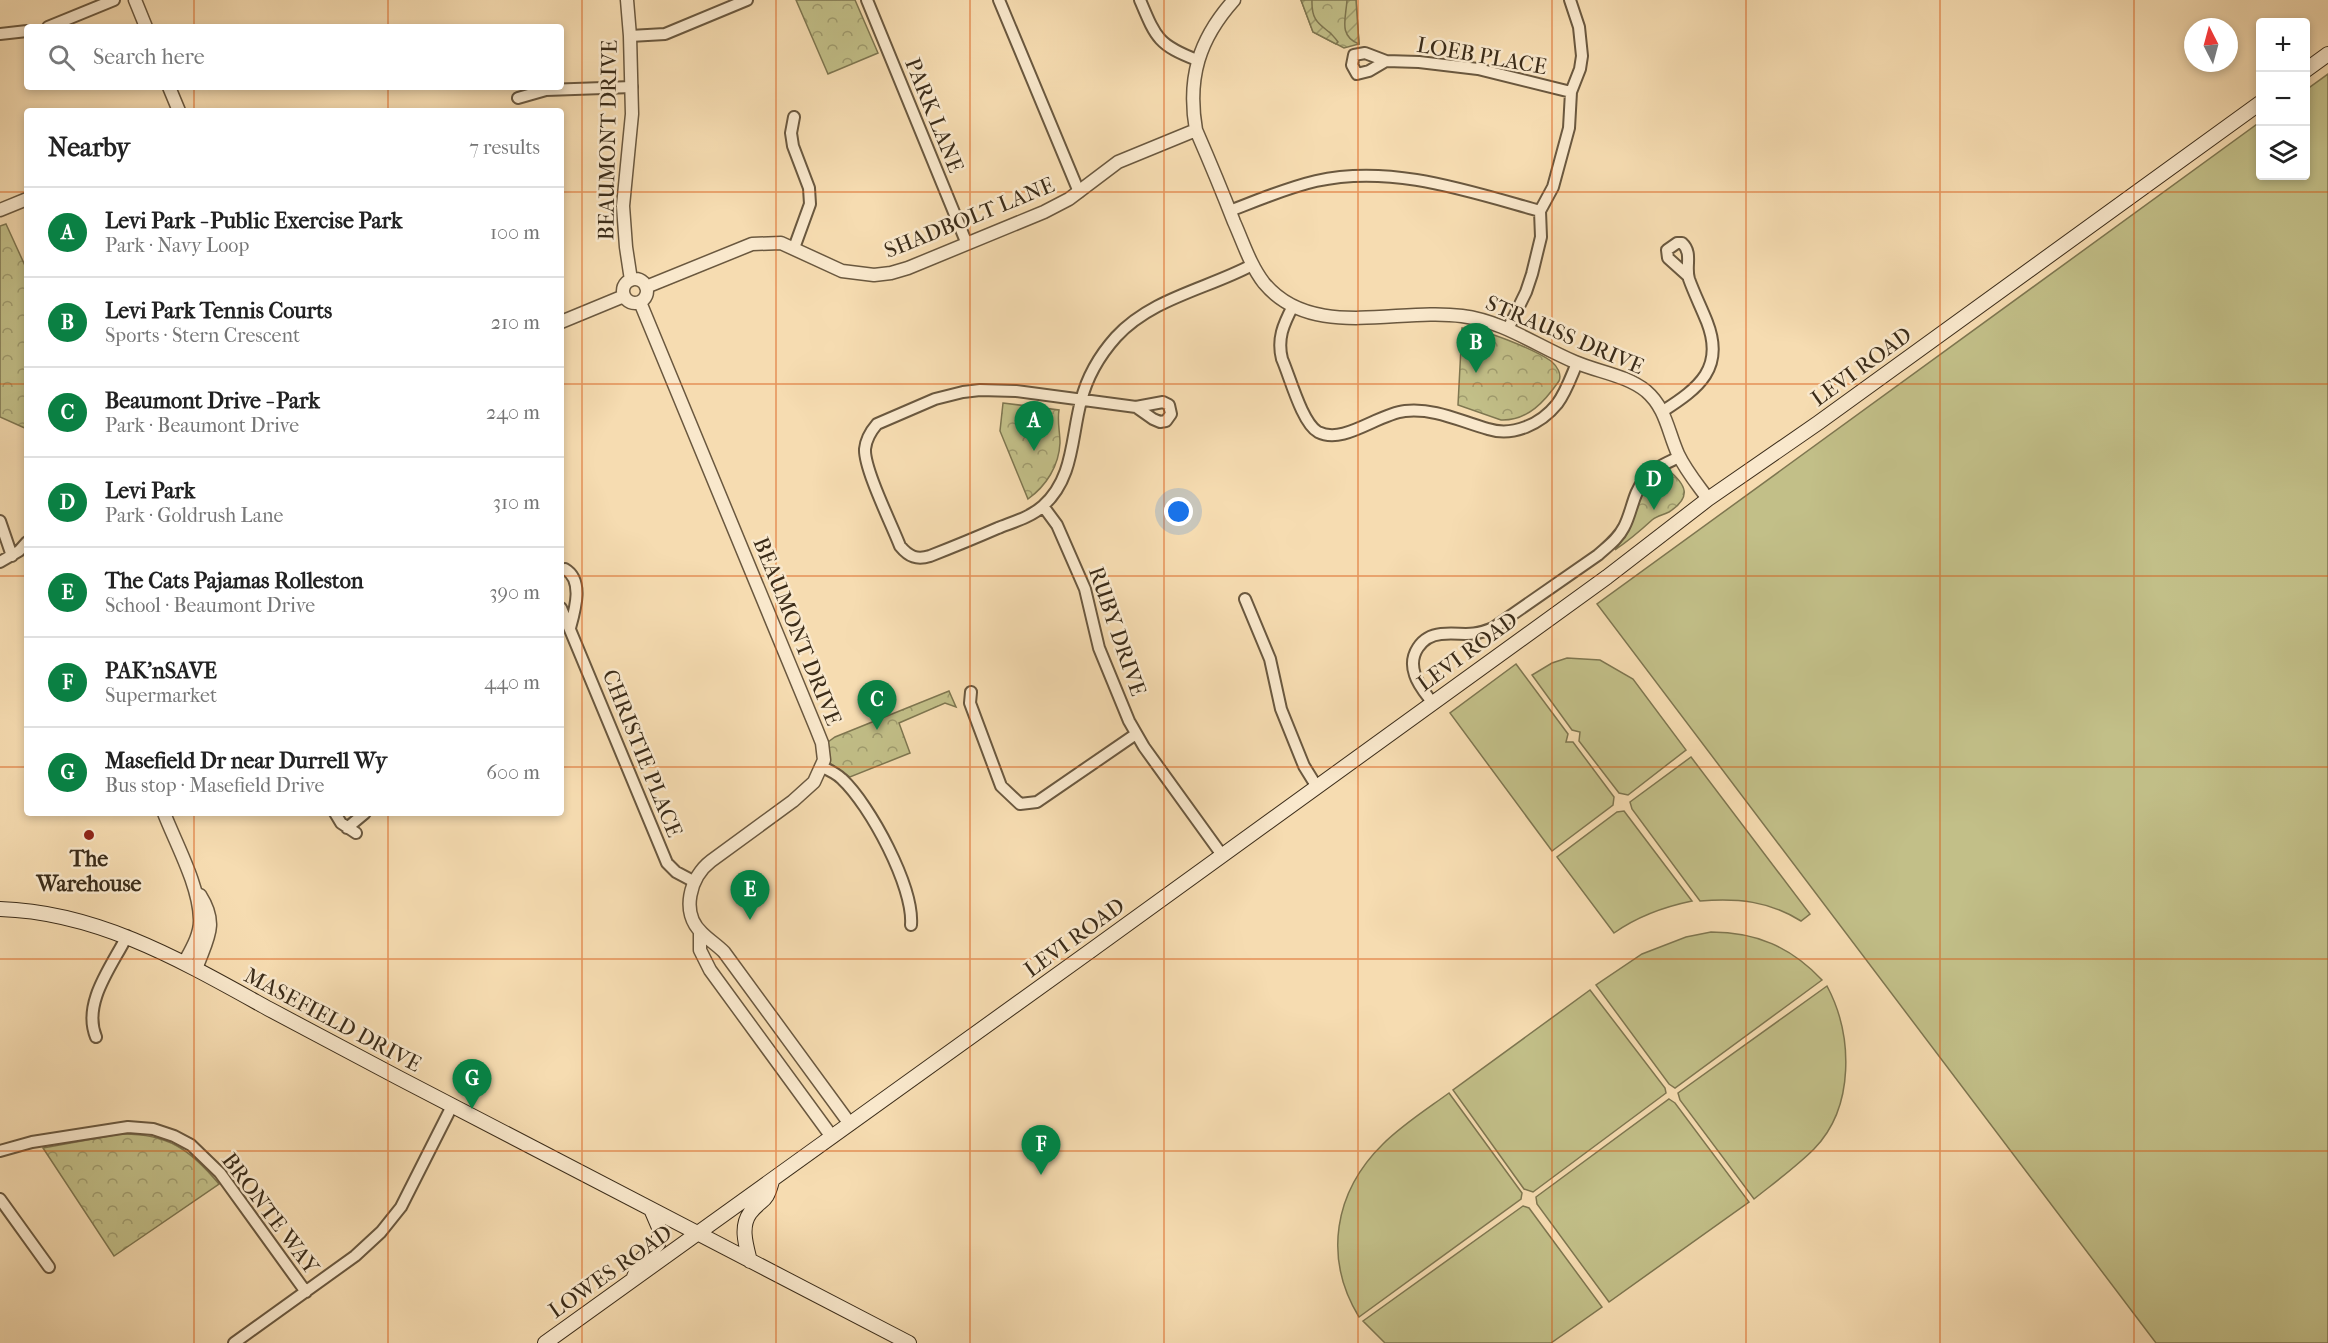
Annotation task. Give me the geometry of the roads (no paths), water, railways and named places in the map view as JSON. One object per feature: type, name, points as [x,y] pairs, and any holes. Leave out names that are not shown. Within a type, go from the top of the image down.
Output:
[{"type":"main road","points":[[2310,67],[2328,54]]},
{"type":"main road","name":"LEVI ROAD","points":[[699,1234],[1606,577],[1708,500],[2256,106]]},
{"type":"main road","name":"MASEFIELD DRIVE","points":[[0,909],[57,914],[127,936],[190,966],[452,1106],[909,1343]]},
{"type":"main road","points":[[750,1261],[745,1241],[746,1220],[750,1213],[767,1198],[772,1181]]},
{"type":"main road","points":[[633,1279],[641,1260],[658,1244],[660,1230],[651,1209]]},
{"type":"main road","name":"LOWES ROAD","points":[[545,1343],[699,1234]]},
{"type":"street","points":[[55,24],[114,0]]},
{"type":"street","points":[[135,0],[145,24]]},
{"type":"street","name":"BEAUMONT DRIVE","points":[[627,0],[632,87],[631,142],[623,206],[626,247],[632,280]]},
{"type":"street","points":[[630,36],[665,34],[747,0]]},
{"type":"street","name":"PARK LANE","points":[[867,0],[967,244]]},
{"type":"street","points":[[999,0],[1079,192]]},
{"type":"street","points":[[1140,0],[1151,27],[1162,42],[1171,49],[1197,60]]},
{"type":"street","name":"STRAUSS DRIVE","points":[[1234,0],[1214,26],[1197,60],[1192,100],[1196,130],[1252,265],[1270,289],[1293,306],[1319,315],[1336,317],[1462,316],[1508,329],[1577,363],[1638,386],[1654,399],[1663,411],[1679,457],[1708,500]]},
{"type":"street","points":[[1508,329],[1526,292],[1535,263],[1541,237],[1540,211],[1553,187],[1571,119],[1571,92],[1582,56],[1580,27],[1570,0]]},
{"type":"street","points":[[0,33],[24,31]]},
{"type":"street","name":"LOEB PLACE","points":[[1386,60],[1478,69],[1571,92]]},
{"type":"street","points":[[564,89],[632,87]]},
{"type":"street","points":[[171,90],[178,108]]},
{"type":"street","points":[[518,98],[546,90]]},
{"type":"street","points":[[794,117],[791,133],[793,146],[809,188],[810,204],[794,248]]},
{"type":"street","name":"SHADBOLT LANE","points":[[646,287],[752,244],[781,243],[842,272],[874,275],[908,268],[1044,212],[1079,192],[1119,161],[1196,130]]},
{"type":"street","points":[[1230,212],[1296,186],[1318,180],[1363,176],[1415,180],[1540,211]]},
{"type":"street","points":[[0,210],[24,200]]},
{"type":"street","points":[[1136,408],[1081,400],[998,389],[963,392],[935,399],[884,420],[871,430],[865,455],[900,546],[915,558],[930,556],[1027,517],[1043,507],[1067,472],[1081,400],[1098,362],[1126,328],[1162,304],[1252,265]]},
{"type":"street","points":[[1663,411],[1693,391],[1702,382],[1712,360],[1712,337],[1688,276]]},
{"type":"street","points":[[632,280],[640,281],[646,287],[645,297],[640,302],[633,303],[624,296],[624,287],[632,280]]},
{"type":"street","points":[[564,321],[624,296]]},
{"type":"street","name":"BEAUMONT DRIVE","points":[[640,302],[816,728],[824,752],[822,767]]},
{"type":"street","points":[[1293,306],[1281,331],[1282,360],[1309,424],[1319,432],[1331,436],[1342,435],[1389,415],[1415,410],[1445,414],[1500,432],[1520,429],[1532,424],[1557,404],[1577,363]]},
{"type":"street","points":[[1432,702],[1418,682],[1413,668],[1414,655],[1421,643],[1440,634],[1473,634],[1492,628],[1598,555],[1623,529],[1637,490],[1645,478],[1655,469],[1679,457]]},
{"type":"street","name":"RUBY DRIVE","points":[[1043,507],[1057,525],[1085,589],[1099,648],[1136,734],[1222,855]]},
{"type":"street","points":[[0,521],[12,556]]},
{"type":"street","points":[[0,562],[12,556],[24,545]]},
{"type":"street","points":[[564,569],[575,578],[576,598],[570,628]]},
{"type":"street","points":[[1245,599],[1270,659],[1281,709],[1304,766],[1317,787]]},
{"type":"street","name":"CHRISTIE PLACE","points":[[564,615],[667,863],[676,872],[693,880]]},
{"type":"street","points":[[971,692],[970,703],[1001,786],[1020,804],[1037,802],[1136,734]]},
{"type":"street","points":[[832,1137],[704,959],[700,950],[700,932],[691,908],[693,880],[711,861],[806,791],[822,767],[840,776],[847,783],[880,832],[893,857],[911,904],[911,925]]},
{"type":"street","points":[[165,816],[192,884],[201,920],[190,966]]},
{"type":"street","points":[[338,816],[352,830],[363,816]]},
{"type":"street","points":[[700,932],[713,940],[724,952],[850,1124]]},
{"type":"street","points":[[96,1037],[91,1019],[94,1001],[127,936]]},
{"type":"street","points":[[756,1033],[774,1020]]},
{"type":"street","points":[[234,1343],[370,1243],[393,1220],[452,1106]]},
{"type":"street","name":"BRONTE WAY","points":[[0,1151],[32,1142],[128,1126],[153,1129],[174,1136],[191,1145],[220,1173],[306,1292]]},
{"type":"street","points":[[0,1199],[50,1267]]},
{"type":"place","name":"Levi Park Tennis Courts","points":[[1476,373]]},
{"type":"place","name":"Levi Park - Public Exercise Park","points":[[1034,451]]},
{"type":"place","name":"Levi Park","points":[[1654,510]]},
{"type":"place","name":"Beaumont Drive - Park","points":[[877,730]]},
{"type":"place","name":"The Warehouse","points":[[89,835]]},
{"type":"place","name":"The Cats Pajamas Rolleston","points":[[750,920]]},
{"type":"place","name":"Masefield Dr near Durrell Wy","points":[[472,1109]]},
{"type":"place","name":"PAK'nSAVE","points":[[1041,1175]]}]
